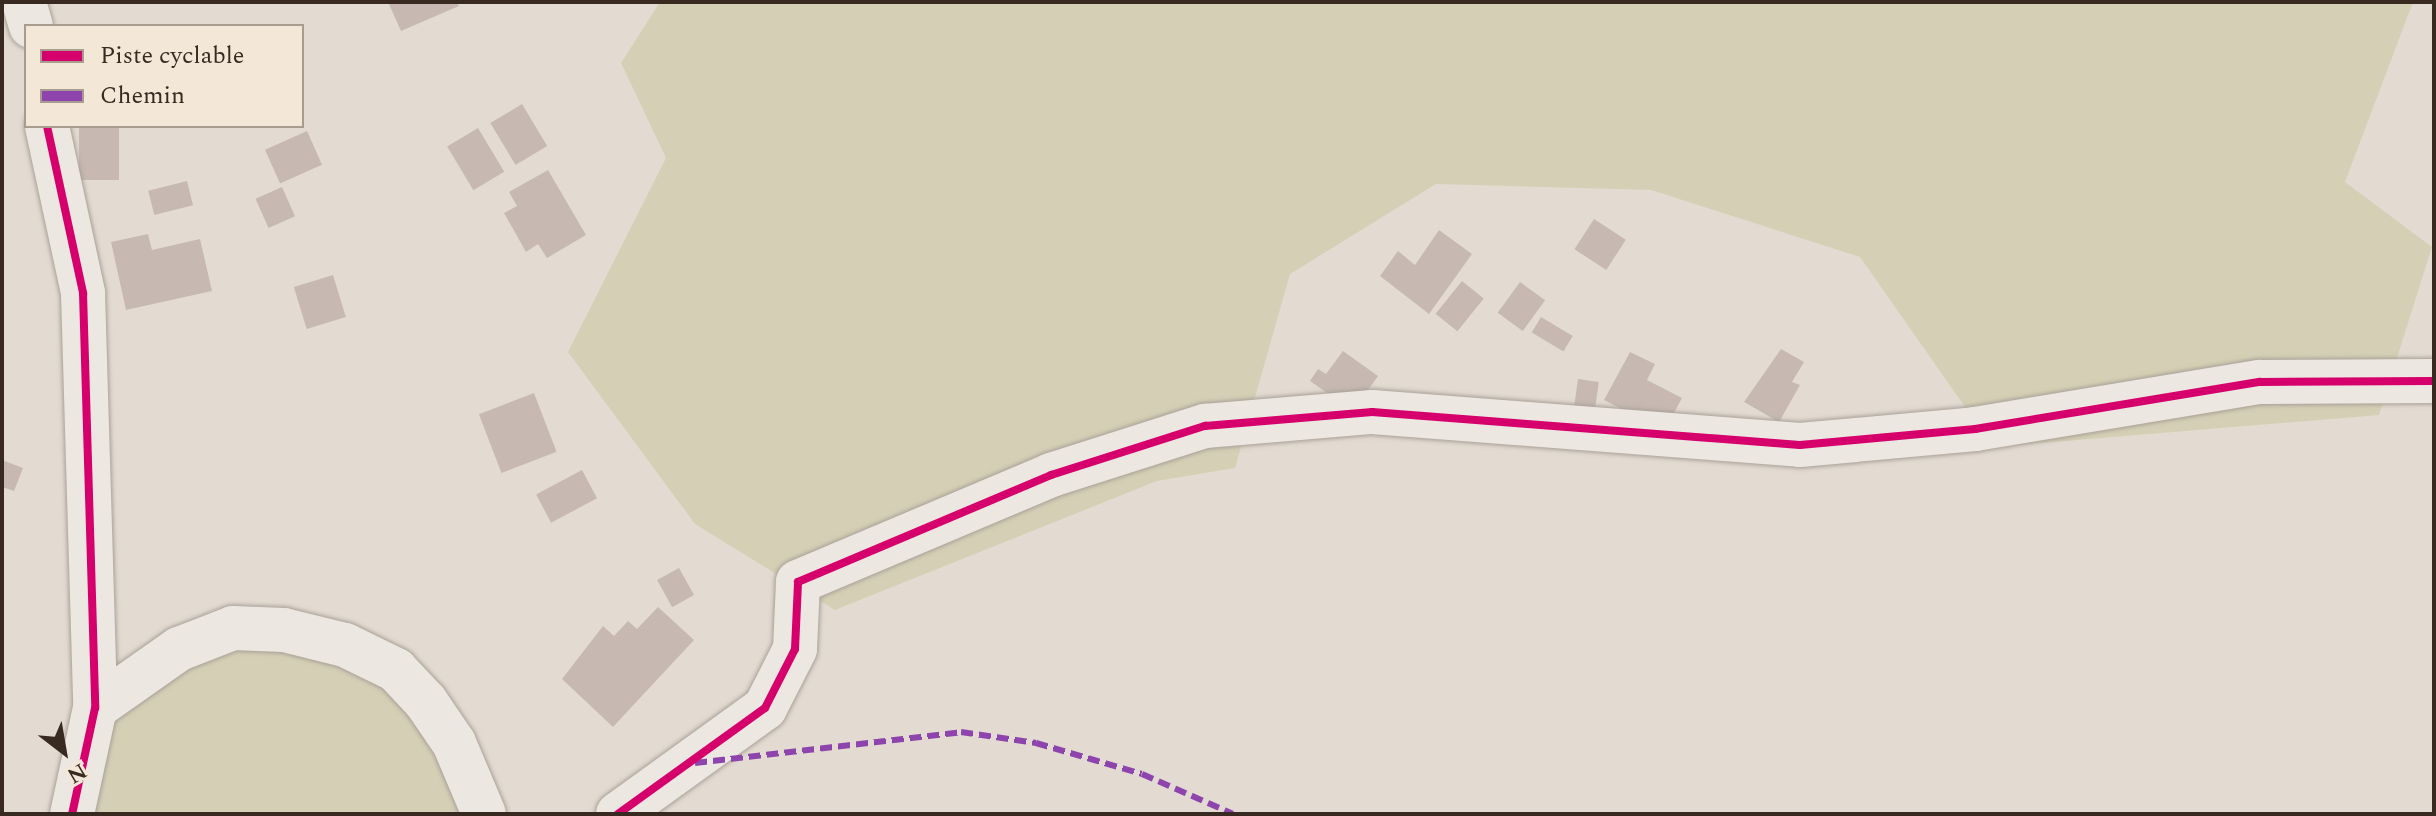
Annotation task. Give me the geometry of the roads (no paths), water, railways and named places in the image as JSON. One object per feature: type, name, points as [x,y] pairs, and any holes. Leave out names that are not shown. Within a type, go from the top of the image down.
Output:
[{"type":"street","points":[[24,2],[30,24]]},
{"type":"street","points":[[47,128],[83,293],[95,708],[72,814]]},
{"type":"street","points":[[618,814],[765,708],[795,649],[798,582],[1051,475],[1205,426],[1372,412],[1800,445],[1975,429],[2260,382],[2434,381]]},
{"type":"street","points":[[95,708],[179,649],[233,628],[284,630],[345,645],[396,670],[426,702],[454,743],[484,814]]}]
